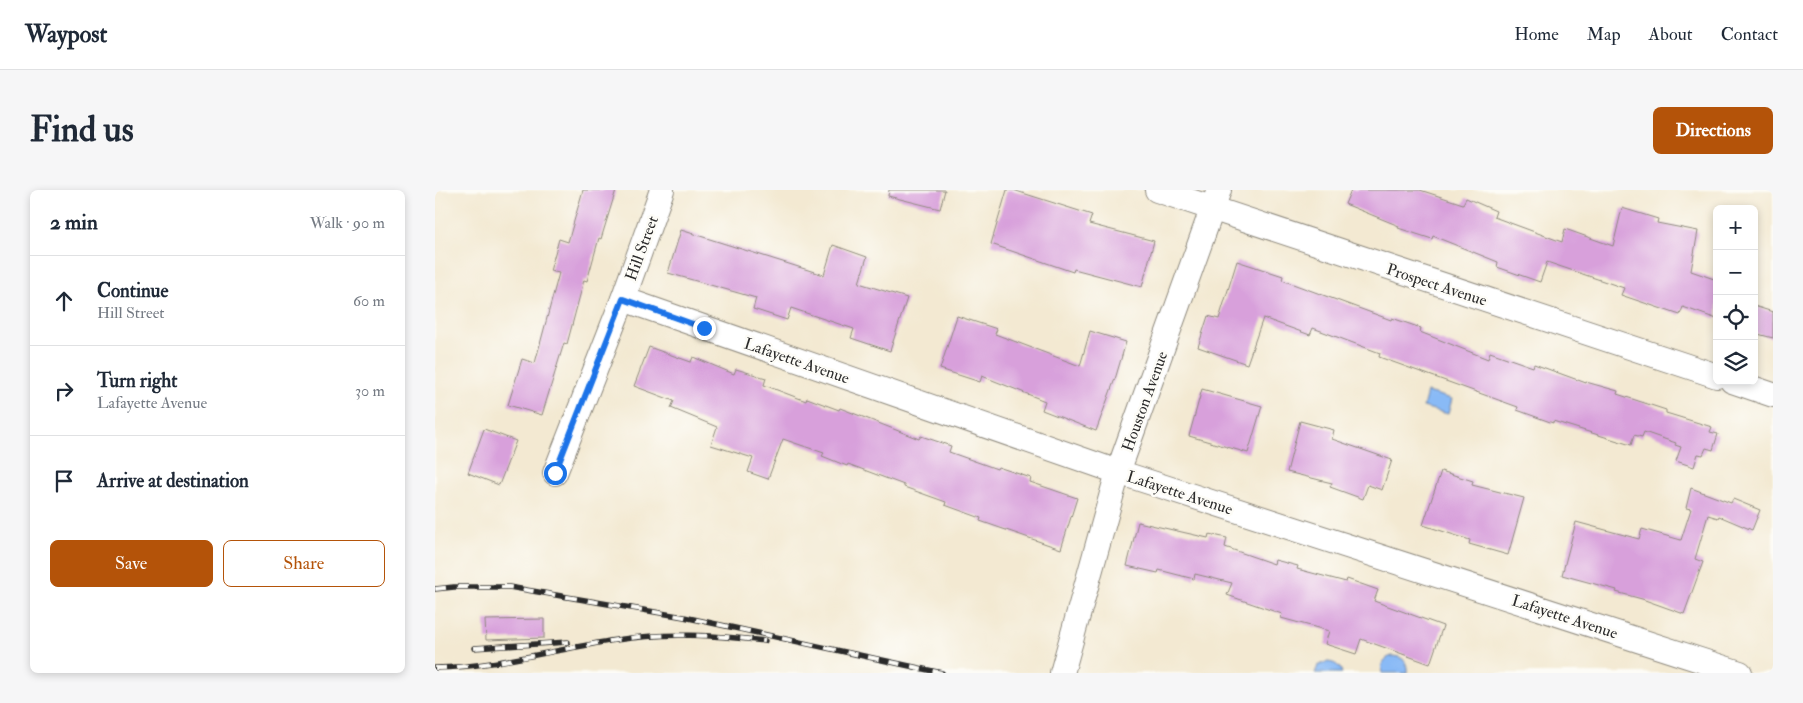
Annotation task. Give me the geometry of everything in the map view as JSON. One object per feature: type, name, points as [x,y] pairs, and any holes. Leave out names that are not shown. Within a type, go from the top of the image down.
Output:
[{"type":"street","name":"Hill Street","points":[[555,473],[623,299],[662,190]]},
{"type":"street","name":"Prospect Avenue","points":[[1157,190],[1216,200],[1713,375]]},
{"type":"street","name":"Houston Avenue","points":[[1062,673],[1118,472],[1216,200]]},
{"type":"street","name":"Lafayette Avenue","points":[[623,299],[1118,472],[1740,673]]},
{"type":"street","points":[[1744,385],[1773,395]]},
{"type":"water","points":[[1427,392],[1452,399],[1448,414],[1423,407]]},
{"type":"water","points":[[1392,656],[1404,660],[1407,666],[1407,673],[1382,673],[1383,662]]},
{"type":"water","points":[[1326,662],[1336,664],[1342,673],[1315,673],[1318,666]]},
{"type":"building","points":[[583,190],[616,190],[601,239],[599,238],[587,281],[584,280],[567,344],[564,343],[542,415],[508,405],[522,359],[535,363],[559,273],[550,271],[559,239],[568,242]]},
{"type":"building","points":[[889,190],[945,190],[940,209],[888,196]]},
{"type":"building","points":[[1007,190],[1013,190],[1092,215],[1089,224],[1154,241],[1142,287],[1074,269],[1073,272],[991,244]]},
{"type":"building","points":[[1351,190],[1420,190],[1463,204],[1466,198],[1496,211],[1494,217],[1562,242],[1565,229],[1613,246],[1622,208],[1658,219],[1657,223],[1698,231],[1691,271],[1713,279],[1713,318],[1683,307],[1680,315],[1621,295],[1624,288],[1547,262],[1540,282],[1497,267],[1498,262],[1433,236],[1432,239],[1398,228],[1399,226],[1345,204]]},
{"type":"building","points":[[681,230],[824,275],[833,245],[867,257],[859,283],[907,298],[890,351],[851,338],[854,329],[791,308],[787,320],[753,309],[756,298],[668,273]]},
{"type":"building","points":[[1237,261],[1283,276],[1282,280],[1391,320],[1392,318],[1421,328],[1420,332],[1488,359],[1490,352],[1533,367],[1534,364],[1586,383],[1618,391],[1617,394],[1666,410],[1666,413],[1712,427],[1710,432],[1718,434],[1713,450],[1706,448],[1703,455],[1698,454],[1694,467],[1676,461],[1681,447],[1675,445],[1676,443],[1644,432],[1642,437],[1634,435],[1631,445],[1553,421],[1553,423],[1517,410],[1518,407],[1379,357],[1380,353],[1313,328],[1310,335],[1263,318],[1247,364],[1198,347],[1208,316],[1219,319]]},
{"type":"building","points":[[1758,307],[1773,312],[1773,338],[1758,334]]},
{"type":"building","points":[[957,316],[997,329],[995,334],[1080,366],[1090,331],[1126,342],[1096,431],[1042,410],[1045,401],[982,376],[980,382],[940,369]]},
{"type":"building","points":[[649,347],[691,362],[693,357],[734,374],[736,369],[766,378],[764,385],[806,401],[807,398],[839,410],[840,408],[919,439],[921,436],[951,446],[949,452],[997,469],[998,467],[1031,478],[1030,482],[1077,498],[1061,549],[980,521],[981,518],[945,505],[946,502],[848,464],[847,466],[822,456],[824,453],[783,439],[768,479],[748,472],[753,458],[711,445],[717,427],[671,408],[674,401],[634,386]]},
{"type":"building","points":[[1202,389],[1262,406],[1248,453],[1189,436]]},
{"type":"building","points":[[1300,421],[1334,430],[1332,439],[1392,460],[1382,490],[1368,485],[1363,499],[1330,487],[1332,483],[1287,472]]},
{"type":"building","points":[[484,429],[516,441],[499,485],[468,473]]},
{"type":"building","points":[[1441,471],[1473,481],[1472,485],[1524,498],[1508,555],[1469,544],[1470,540],[1423,525]]},
{"type":"building","points":[[1691,488],[1731,503],[1733,499],[1760,510],[1752,530],[1719,516],[1718,518],[1708,515],[1695,559],[1703,562],[1684,614],[1616,592],[1617,590],[1562,575],[1576,522],[1639,539],[1642,529],[1681,540],[1691,509],[1686,508]]},
{"type":"building","points":[[1138,522],[1208,538],[1209,534],[1227,538],[1225,547],[1274,564],[1275,560],[1298,566],[1297,569],[1346,582],[1347,579],[1378,590],[1374,601],[1443,626],[1430,664],[1361,639],[1356,654],[1325,644],[1329,631],[1281,618],[1282,614],[1227,595],[1232,583],[1195,574],[1194,579],[1159,570],[1158,573],[1127,566]]},
{"type":"building","points":[[544,619],[544,638],[486,640],[485,620]]},
{"type":"railway","points":[[435,589],[509,587],[684,617],[942,673]]},
{"type":"railway","points":[[435,668],[481,664],[616,640],[653,636],[709,636],[765,641]]},
{"type":"railway","points":[[474,648],[568,642]]},
{"type":"route","points":[[555,473],[623,299],[704,328]]}]
